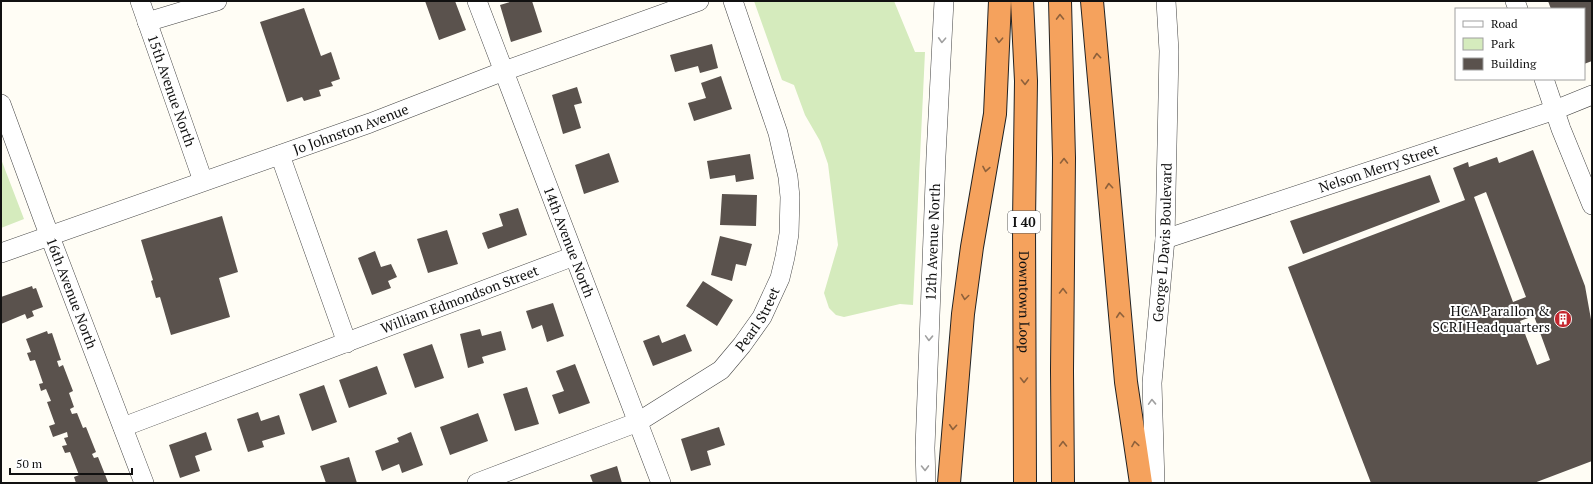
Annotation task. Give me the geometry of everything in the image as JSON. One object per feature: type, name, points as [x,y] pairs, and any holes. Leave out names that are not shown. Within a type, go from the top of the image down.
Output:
[{"type":"highway","points":[[949,483],[963,314],[972,247],[995,114],[1000,1]]},
{"type":"highway","name":"Downtown Loop","points":[[1022,1],[1026,81],[1024,213],[1026,483]]},
{"type":"highway","points":[[1060,1],[1064,158],[1062,364],[1063,483]]},
{"type":"highway","points":[[1092,1],[1126,382],[1141,483]]},
{"type":"street","name":"15th Avenue North","points":[[140,1],[203,181]]},
{"type":"street","points":[[147,22],[217,1]]},
{"type":"street","name":"14th Avenue North","points":[[477,1],[660,483]]},
{"type":"street","name":"Jo Johnston Avenue","points":[[1,253],[33,241],[51,237],[203,181],[370,123],[504,71],[698,1]]},
{"type":"street","name":"Pearl Street","points":[[477,483],[638,422],[721,370],[742,345],[762,317],[780,278],[785,257],[789,234],[790,197],[783,153],[778,133],[733,1]]},
{"type":"street","name":"12th Avenue North","points":[[926,483],[925,448],[936,156],[944,1]]},
{"type":"street","name":"George L Davis Boulevard","points":[[1155,483],[1152,383],[1165,239],[1169,51],[1166,1]]},
{"type":"street","points":[[1544,80],[1592,205]]},
{"type":"street","name":"Nelson Merry Street","points":[[1165,239],[1555,110],[1592,95]]},
{"type":"street","name":"16th Avenue North","points":[[1,104],[58,259],[144,483]]},
{"type":"street","points":[[280,155],[347,343]]},
{"type":"street","name":"William Edmondson Street","points":[[123,427],[574,256]]},
{"type":"green space","points":[[754,1],[894,1],[915,52],[925,52],[913,305],[900,304],[844,317],[836,315],[829,308],[824,293],[838,245],[828,164],[820,141],[805,115],[794,85],[782,80]]},
{"type":"green space","points":[[1,159],[24,219],[1,228]]},
{"type":"building","points":[[425,1],[455,1],[466,30],[439,40]]},
{"type":"building","points":[[513,1],[532,1],[542,32],[511,42],[500,5]]},
{"type":"building","points":[[1548,1],[1592,1],[1592,61],[1585,64],[1585,8],[1551,8]]},
{"type":"building","points":[[304,8],[321,56],[331,52],[340,79],[331,82],[333,86],[319,90],[321,96],[304,101],[302,97],[287,102],[260,22]]},
{"type":"building","points":[[712,44],[718,68],[700,73],[698,66],[675,72],[670,55]]},
{"type":"building","points":[[721,76],[732,109],[694,121],[688,103],[706,98],[701,83]]},
{"type":"building","points":[[577,87],[582,103],[574,105],[581,128],[563,134],[552,95]]},
{"type":"building","points":[[1533,150],[1585,286],[1592,325],[1592,461],[1534,483],[1371,483],[1288,267],[1465,200],[1453,168],[1468,162],[1469,167],[1497,157],[1499,163]],"holes":[[[1486,192],[1526,297],[1513,302],[1474,197]],[[1534,316],[1550,360],[1537,365],[1520,321]]]},
{"type":"building","points":[[609,153],[619,182],[584,194],[575,165]]},
{"type":"building","points":[[750,154],[754,179],[736,182],[735,175],[710,179],[707,161]]},
{"type":"building","points":[[1430,175],[1440,202],[1303,254],[1290,221]]},
{"type":"building","points":[[722,194],[757,195],[756,226],[720,225]]},
{"type":"building","points":[[518,208],[527,235],[488,249],[482,233],[503,226],[499,214]]},
{"type":"building","points":[[222,216],[238,272],[219,278],[230,317],[171,335],[160,297],[156,298],[151,281],[153,280],[141,240]]},
{"type":"building","points":[[447,230],[458,264],[428,273],[417,239]]},
{"type":"building","points":[[720,236],[752,244],[746,266],[736,264],[732,281],[711,275]]},
{"type":"building","points":[[375,251],[381,267],[391,264],[397,277],[388,281],[391,288],[372,295],[358,258]]},
{"type":"building","points":[[703,281],[733,300],[717,326],[686,306]]},
{"type":"building","points":[[32,286],[33,289],[36,288],[43,307],[32,311],[34,316],[27,319],[25,314],[1,324],[1,297]]},
{"type":"building","points":[[553,303],[564,336],[547,342],[542,325],[532,329],[526,311]]},
{"type":"building","points":[[480,329],[482,336],[501,331],[506,350],[482,357],[484,363],[468,368],[460,334]]},
{"type":"building","points":[[47,331],[48,334],[52,333],[61,360],[57,361],[59,367],[63,365],[73,391],[69,393],[74,407],[70,409],[72,414],[77,413],[83,428],[86,427],[96,452],[92,454],[94,458],[98,457],[108,482],[106,483],[76,483],[74,477],[79,475],[70,452],[65,453],[62,446],[67,445],[64,438],[68,437],[67,432],[53,437],[49,426],[55,424],[47,402],[51,401],[46,389],[41,391],[39,384],[43,383],[35,360],[30,361],[27,353],[31,352],[26,339]]},
{"type":"building","points":[[685,334],[692,351],[653,366],[643,341],[659,335],[662,343]]},
{"type":"building","points":[[432,344],[444,378],[415,388],[403,354]]},
{"type":"building","points":[[575,364],[590,403],[559,414],[552,395],[564,391],[556,371]]},
{"type":"building","points":[[377,366],[387,394],[349,408],[339,380]]},
{"type":"building","points":[[324,385],[337,422],[312,431],[299,394]]},
{"type":"building","points":[[527,387],[539,424],[515,431],[503,394]]},
{"type":"building","points":[[258,412],[261,421],[279,415],[285,434],[262,441],[264,447],[248,452],[237,419]]},
{"type":"building","points":[[478,413],[488,441],[450,455],[440,427]]},
{"type":"building","points":[[719,427],[725,445],[707,451],[711,465],[691,471],[681,439]]},
{"type":"building","points":[[206,432],[212,450],[195,456],[200,471],[180,478],[169,445]]},
{"type":"building","points":[[411,432],[423,465],[402,473],[399,464],[382,471],[375,451],[399,442],[397,438]]},
{"type":"building","points":[[349,457],[357,483],[326,483],[320,466]]},
{"type":"building","points":[[617,466],[622,483],[593,483],[590,475]]},
{"type":"place","name":"HCA Parallon & SCRI Headquarters","points":[[1563,319]]}]
